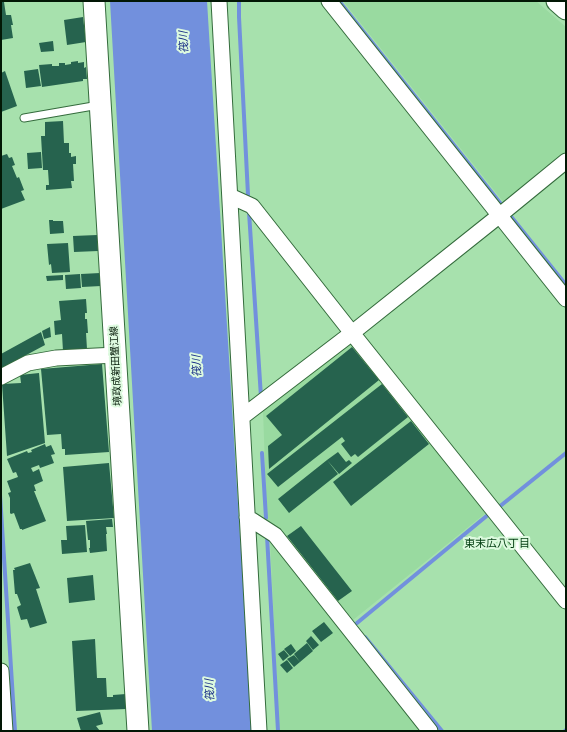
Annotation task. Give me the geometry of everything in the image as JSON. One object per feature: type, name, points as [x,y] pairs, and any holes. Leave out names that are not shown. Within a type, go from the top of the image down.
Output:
[{"type":"main road","name":"境政成新田蟹江線","points":[[94,1],[138,731]]},
{"type":"main road","points":[[556,1],[566,10]]},
{"type":"street","points":[[218,1],[259,731]]},
{"type":"street","points":[[329,1],[566,299]]},
{"type":"street","points":[[242,417],[352,333],[566,161]]},
{"type":"street","points":[[230,196],[252,206],[566,601]]},
{"type":"street","points":[[1,377],[28,363],[42,360],[116,355]]},
{"type":"street","points":[[247,517],[275,535],[430,731]]},
{"type":"street","points":[[1,671],[5,731]]},
{"type":"lane","points":[[24,118],[100,105]]},
{"type":"shaded area","points":[[343,1],[536,1],[566,27],[566,155],[505,204]]},
{"type":"shaded area","points":[[350,342],[487,512],[353,620],[281,531],[267,522],[263,410]]},
{"type":"shaded area","points":[[270,539],[341,631],[421,731],[279,731]]},
{"type":"water","name":"筏川","points":[[110,1],[207,1],[252,731],[152,731]]},
{"type":"water","points":[[1,479],[17,731],[13,731],[1,542]]},
{"type":"building","points":[[1,2],[4,2],[6,15],[11,15],[13,38],[1,40]]},
{"type":"building","points":[[83,17],[86,42],[67,45],[64,20]]},
{"type":"building","points":[[53,41],[54,51],[41,52],[39,43]]},
{"type":"building","points":[[78,61],[78,63],[84,62],[87,79],[83,79],[83,81],[42,87],[39,65],[52,64],[52,66],[59,66],[59,63],[65,63],[65,65]]},
{"type":"building","points":[[38,69],[41,86],[26,88],[24,71]]},
{"type":"building","points":[[5,71],[17,106],[1,112],[1,73]]},
{"type":"building","points":[[63,121],[64,143],[69,143],[69,153],[71,153],[71,157],[76,156],[76,164],[73,164],[74,181],[71,181],[72,188],[46,190],[46,185],[49,185],[48,170],[43,170],[41,136],[45,136],[45,122]]},
{"type":"building","points":[[41,152],[42,168],[28,169],[27,153]]},
{"type":"building","points":[[7,154],[9,158],[12,157],[15,165],[12,166],[17,178],[19,177],[24,190],[21,191],[25,200],[1,209],[1,156]]},
{"type":"building","points":[[49,220],[63,221],[64,233],[50,234]]},
{"type":"building","points":[[97,235],[98,251],[74,252],[73,236]]},
{"type":"building","points":[[68,243],[70,272],[52,273],[51,264],[49,265],[47,244]]},
{"type":"building","points":[[100,273],[101,286],[82,287],[81,274]]},
{"type":"building","points":[[80,274],[81,288],[66,289],[65,275]]},
{"type":"building","points":[[63,275],[63,280],[47,281],[46,276]]},
{"type":"building","points":[[86,299],[87,313],[85,313],[85,319],[87,319],[88,333],[86,333],[87,349],[63,351],[62,334],[55,335],[54,321],[61,320],[59,301]]},
{"type":"building","points":[[50,327],[51,337],[44,339],[42,331]]},
{"type":"building","points":[[41,332],[45,345],[2,368],[1,354]]},
{"type":"building","points":[[352,347],[379,380],[269,469],[268,446],[282,435],[266,416]]},
{"type":"building","points":[[102,364],[109,452],[65,455],[65,449],[62,449],[61,434],[47,435],[41,369]]},
{"type":"building","points":[[39,373],[45,443],[7,456],[2,384],[21,383],[20,375]]},
{"type":"building","points":[[382,384],[408,417],[358,457],[355,454],[351,457],[341,444],[345,441],[342,437],[278,487],[267,474]]},
{"type":"building","points":[[411,421],[429,444],[351,506],[333,482]]},
{"type":"building","points":[[45,444],[46,447],[51,445],[55,454],[51,455],[54,463],[40,468],[39,465],[31,468],[33,472],[39,469],[43,481],[34,485],[36,491],[34,491],[46,521],[22,530],[20,529],[14,513],[10,513],[10,498],[8,493],[11,492],[7,481],[18,477],[16,472],[13,473],[7,459],[27,451],[28,453],[32,452],[31,450]]},
{"type":"building","points":[[338,452],[346,462],[349,460],[352,463],[339,474],[327,460]]},
{"type":"building","points":[[327,460],[338,474],[289,513],[278,499]]},
{"type":"building","points":[[109,463],[114,518],[67,521],[63,467]]},
{"type":"building","points":[[112,519],[113,527],[106,527],[107,551],[90,553],[90,540],[88,540],[86,521]]},
{"type":"building","points":[[85,525],[87,552],[62,554],[61,540],[67,540],[66,526]]},
{"type":"building","points":[[301,526],[352,591],[338,601],[287,536]]},
{"type":"building","points":[[30,563],[40,588],[36,589],[47,623],[30,628],[27,619],[21,620],[17,607],[21,605],[17,594],[15,594],[13,570],[15,570],[14,568]]},
{"type":"building","points":[[93,575],[95,600],[69,603],[67,578]]},
{"type":"building","points":[[324,622],[333,633],[321,642],[312,631]]},
{"type":"building","points":[[311,636],[319,645],[313,650],[306,641]]},
{"type":"building","points":[[95,639],[97,678],[106,678],[107,697],[126,694],[126,709],[76,711],[72,641]]},
{"type":"building","points":[[307,643],[313,651],[300,662],[294,654]]},
{"type":"building","points":[[291,644],[296,651],[290,656],[284,649]]},
{"type":"building","points":[[284,650],[289,656],[283,661],[278,654]]},
{"type":"building","points":[[294,655],[300,662],[294,667],[287,659]]},
{"type":"building","points":[[287,660],[293,668],[287,673],[280,665]]},
{"type":"building","points":[[100,712],[103,724],[96,726],[100,731],[81,731],[77,718]]},
{"type":"waterway","points":[[239,1],[248,195]]},
{"type":"waterway","points":[[339,1],[501,204]]},
{"type":"waterway","points":[[249,212],[261,397]]},
{"type":"waterway","points":[[509,214],[566,285]]},
{"type":"waterway","points":[[262,453],[266,518]]},
{"type":"waterway","points":[[499,507],[566,453]]},
{"type":"waterway","points":[[357,623],[489,514]]},
{"type":"waterway","points":[[267,536],[278,731]]},
{"type":"waterway","points":[[365,637],[442,731]]},
{"type":"district","name":"東末広八丁目","points":[[497,544]]}]
